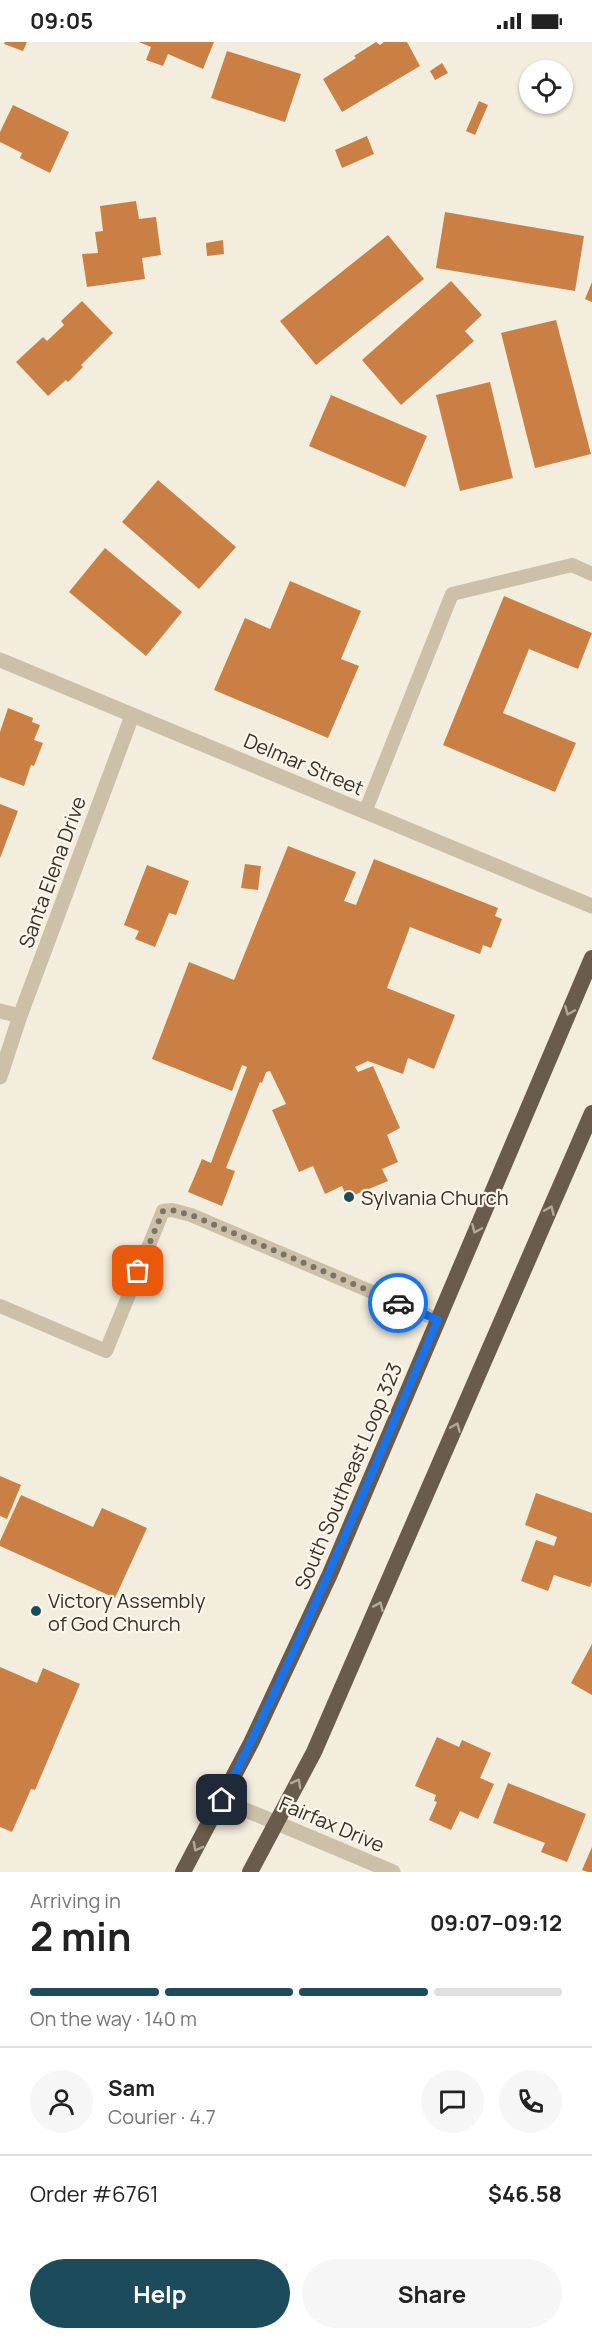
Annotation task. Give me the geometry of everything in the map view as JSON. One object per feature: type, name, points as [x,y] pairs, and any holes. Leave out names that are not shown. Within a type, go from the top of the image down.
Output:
[{"type":"highway","name":"South Southeast Loop 323","points":[[183,1872],[251,1743],[330,1574],[592,958]]},
{"type":"highway","points":[[250,1872],[314,1752],[592,1113]]},
{"type":"street","name":"Delmar Street","points":[[0,660],[592,906]]},
{"type":"street","name":"Santa Elena Drive","points":[[0,1077],[20,1016],[132,716]]},
{"type":"street","points":[[0,1011],[20,1016]]},
{"type":"street","name":"Fairfax Drive","points":[[222,1800],[393,1872]]},
{"type":"lane","points":[[365,812],[452,594],[572,565],[592,573]]},
{"type":"lane","points":[[0,1306],[106,1351],[163,1211],[172,1210],[191,1215],[438,1320]]},
{"type":"building","points":[[5,42],[27,42],[23,51],[4,44]]},
{"type":"building","points":[[139,42],[214,42],[203,69],[168,54],[163,66],[146,60],[151,47]]},
{"type":"building","points":[[376,42],[380,45],[384,42],[407,42],[420,66],[342,112],[323,79]]},
{"type":"building","points":[[227,51],[301,74],[285,122],[211,98]]},
{"type":"building","points":[[442,63],[448,73],[435,80],[430,71]]},
{"type":"building","points":[[479,101],[488,105],[475,135],[466,131]]},
{"type":"building","points":[[13,105],[69,132],[50,173],[20,158],[22,153],[0,142],[0,132]]},
{"type":"building","points":[[367,136],[374,154],[342,168],[335,150]]},
{"type":"building","points":[[136,201],[139,219],[156,217],[161,255],[142,258],[145,279],[87,287],[82,254],[98,253],[95,232],[103,231],[100,206]]},
{"type":"building","points":[[445,212],[584,236],[575,291],[436,268]]},
{"type":"building","points":[[388,235],[424,279],[316,365],[280,321]]},
{"type":"building","points":[[223,240],[224,254],[207,256],[206,243]]},
{"type":"building","points":[[451,281],[482,315],[465,331],[474,341],[401,405],[362,360]]},
{"type":"building","points":[[592,282],[592,302],[585,299]]},
{"type":"building","points":[[82,301],[113,333],[81,365],[83,367],[68,382],[66,380],[48,396],[16,362],[43,337],[47,341],[64,325],[61,321]]},
{"type":"building","points":[[556,320],[591,454],[535,468],[501,333]]},
{"type":"building","points":[[490,382],[513,478],[460,491],[436,395]]},
{"type":"building","points":[[331,395],[427,436],[405,487],[309,446]]},
{"type":"building","points":[[158,480],[236,547],[199,589],[122,522]]},
{"type":"building","points":[[105,548],[182,612],[146,656],[69,592]]},
{"type":"building","points":[[290,581],[361,611],[341,659],[359,666],[328,738],[214,690],[245,618],[270,629]]},
{"type":"building","points":[[504,596],[592,633],[578,669],[529,649],[503,713],[576,743],[555,792],[443,745]]},
{"type":"building","points":[[8,708],[33,718],[32,722],[40,725],[34,740],[43,743],[34,766],[31,765],[24,786],[0,777],[0,732]]},
{"type":"building","points":[[0,804],[18,811],[0,858]]},
{"type":"building","points":[[288,846],[356,872],[344,901],[356,905],[374,859],[498,908],[495,916],[502,919],[491,948],[483,945],[480,954],[410,927],[387,988],[455,1015],[434,1069],[408,1058],[403,1074],[368,1061],[355,1067],[358,1072],[373,1066],[400,1128],[387,1135],[398,1162],[382,1169],[388,1181],[347,1198],[342,1186],[325,1194],[313,1166],[299,1172],[272,1110],[286,1104],[270,1071],[266,1072],[262,1083],[260,1082],[226,1168],[235,1171],[222,1206],[188,1192],[202,1159],[211,1163],[247,1067],[242,1065],[232,1091],[152,1059],[189,962],[234,980]]},
{"type":"building","points":[[245,864],[261,866],[258,890],[241,888]]},
{"type":"building","points":[[147,865],[189,881],[176,915],[169,913],[155,947],[135,939],[139,931],[124,925]]},
{"type":"building","points":[[0,1476],[21,1485],[7,1519],[0,1516]]},
{"type":"building","points":[[536,1493],[592,1513],[592,1582],[590,1587],[554,1575],[548,1591],[521,1581],[536,1540],[554,1546],[557,1537],[525,1525]]},
{"type":"building","points":[[21,1495],[93,1527],[102,1508],[147,1528],[115,1598],[0,1546],[0,1541]]},
{"type":"building","points":[[592,1644],[592,1695],[571,1683]]},
{"type":"building","points":[[0,1667],[37,1683],[43,1668],[80,1684],[35,1790],[31,1789],[12,1832],[0,1827]]},
{"type":"building","points":[[437,1737],[459,1747],[462,1740],[491,1753],[480,1778],[494,1784],[478,1819],[460,1811],[451,1830],[429,1820],[437,1802],[434,1801],[436,1795],[415,1786]]},
{"type":"building","points":[[508,1783],[586,1814],[567,1862],[541,1852],[545,1843],[493,1823]]},
{"type":"building","points":[[592,1847],[592,1872],[588,1872],[582,1870]]},
{"type":"way so far","points":[[138,1271],[163,1211],[172,1210],[191,1215],[398,1303]]},
{"type":"place","name":"Sylvania Church","points":[[349,1197]]},
{"type":"place","name":"Victory Assembly of God Church","points":[[36,1611]]},
{"type":"route","points":[[222,1800],[330,1574],[438,1320],[398,1303]]}]
